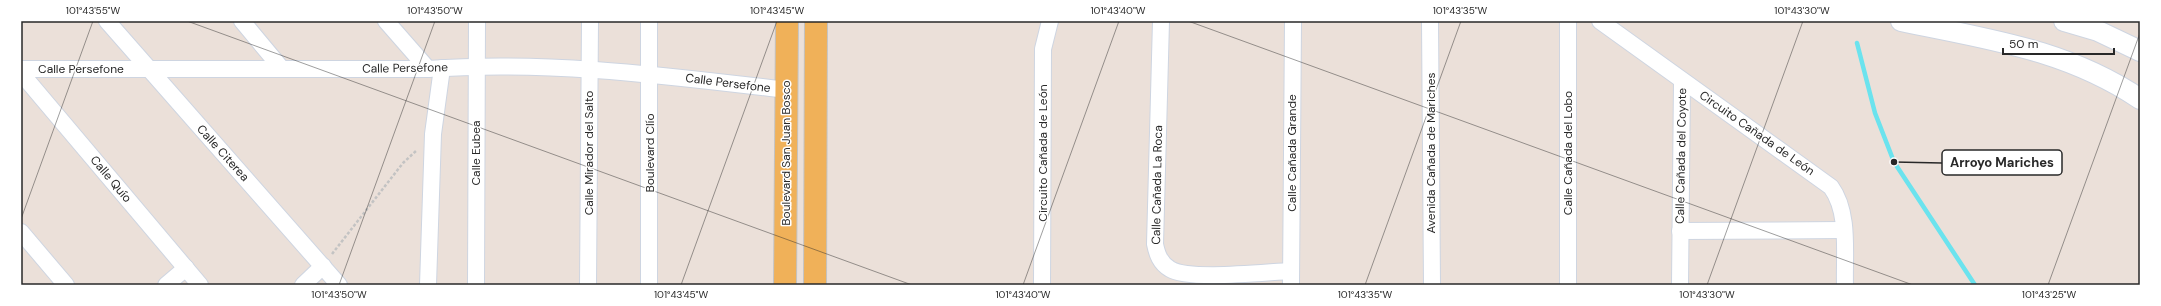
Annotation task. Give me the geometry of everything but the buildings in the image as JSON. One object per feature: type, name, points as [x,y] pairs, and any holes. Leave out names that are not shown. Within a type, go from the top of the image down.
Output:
[{"type":"main road","name":"Boulevard San Juan Bosco","points":[[785,285],[787,21]]},
{"type":"main road","points":[[815,285],[816,21]]},
{"type":"street","name":"Calle Citerea","points":[[107,21],[339,285]]},
{"type":"street","points":[[242,21],[282,69]]},
{"type":"street","points":[[386,21],[435,68],[428,285]]},
{"type":"street","name":"Calle Eubea","points":[[476,285],[477,21]]},
{"type":"street","name":"Calle Mirador del Salto","points":[[588,285],[590,21]]},
{"type":"street","name":"Boulevard Clío","points":[[649,21],[649,285]]},
{"type":"street","name":"Circuito Cañada de León","points":[[1042,285],[1043,49],[1050,21]]},
{"type":"street","name":"Calle Cañada La Roca","points":[[1161,21],[1155,244],[1158,258],[1170,269],[1188,275],[1291,278]]},
{"type":"street","name":"Calle Cañada Grande","points":[[1291,278],[1293,21]]},
{"type":"street","name":"Avenida Cañada de Mariches","points":[[1430,21],[1432,285]]},
{"type":"street","name":"Calle Cañada del Lobo","points":[[1568,21],[1568,285]]},
{"type":"street","name":"Circuito Cañada de León","points":[[1600,21],[1831,187],[1838,198],[1843,230],[1845,285]]},
{"type":"street","points":[[1901,21],[1978,29],[2033,50],[2085,67],[2140,99]]},
{"type":"street","points":[[2064,21],[2098,32],[2140,51]]},
{"type":"street","name":"Calle Persefone","points":[[21,69],[435,68],[477,65],[650,73],[787,90]]},
{"type":"street","name":"Calle Quío","points":[[21,73],[200,285]]},
{"type":"street","name":"Calle Cañada del Coyote","points":[[1680,285],[1682,81]]},
{"type":"street","points":[[1680,231],[1843,230]]},
{"type":"street","points":[[21,232],[66,285]]},
{"type":"street","points":[[303,285],[322,266]]},
{"type":"street","points":[[166,285],[186,268]]},
{"type":"path","points":[[322,266],[403,163],[433,134]]},
{"type":"waterway","points":[[1857,43],[1875,113],[1894,162],[1975,285]]},
{"type":"place","name":"Arroyo Mariches","points":[[1894,162]]}]
